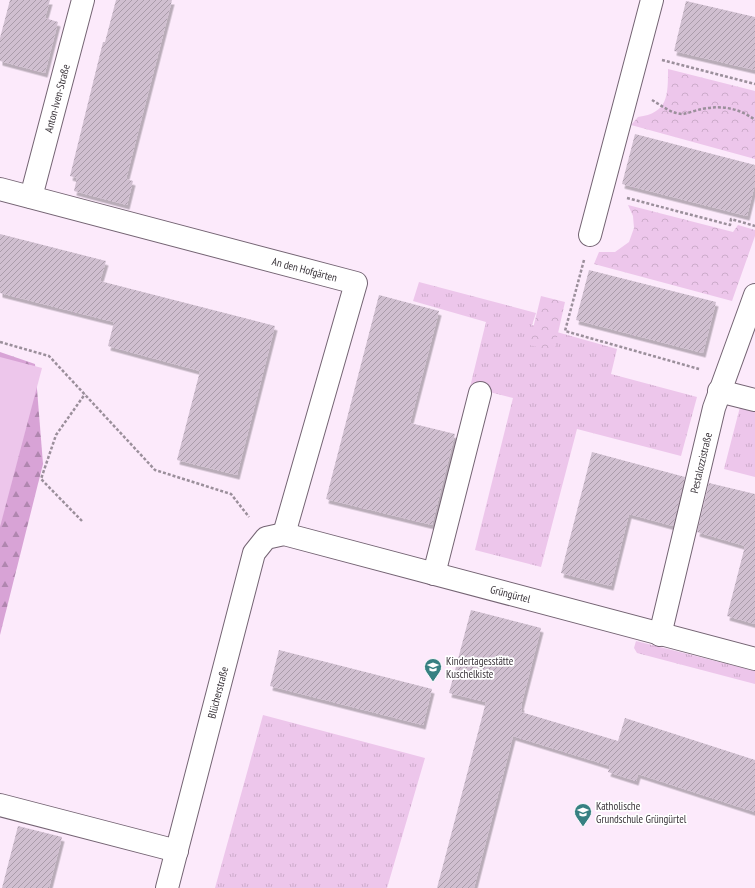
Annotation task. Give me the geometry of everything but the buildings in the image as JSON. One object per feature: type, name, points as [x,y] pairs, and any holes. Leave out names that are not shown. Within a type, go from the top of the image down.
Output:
[{"type":"street","name":"Anton-Iven-Straße","points":[[31,196],[83,0]]},
{"type":"street","points":[[590,234],[652,0]]},
{"type":"street","name":"An den Hofgärten","points":[[0,188],[356,283],[275,536]]},
{"type":"street","name":"Pestalozzistraße","points":[[660,635],[722,384],[755,295]]},
{"type":"street","points":[[722,384],[755,400]]},
{"type":"street","points":[[434,574],[480,393]]},
{"type":"street","name":"Grüngürtel","points":[[275,536],[434,574],[755,659]]},
{"type":"street","name":"Blücherstraße","points":[[167,888],[254,553],[275,536]]},
{"type":"street","points":[[0,805],[177,851]]},
{"type":"path","points":[[638,54],[755,84]]},
{"type":"path","points":[[630,86],[671,112],[683,114],[703,109],[726,107],[745,113],[755,120]]},
{"type":"path","points":[[602,191],[730,225],[731,219],[755,226]]},
{"type":"path","points":[[590,234],[565,331],[722,384]]},
{"type":"path","points":[[0,342],[49,356],[155,470],[231,494],[275,536]]},
{"type":"path","points":[[82,521],[41,479],[56,435],[85,394]]},
{"type":"green space","points":[[668,69],[755,91],[755,159],[631,125],[638,117],[655,112],[661,107],[668,87]]},
{"type":"green space","points":[[628,205],[733,232],[738,225],[755,230],[755,236],[732,301],[594,264],[599,252],[615,252],[629,242],[634,228],[633,216]]},
{"type":"green space","points":[[419,282],[536,313],[532,325],[617,349],[611,374],[697,397],[681,456],[577,429],[541,567],[475,550],[513,398],[470,387],[486,322],[413,301]]},
{"type":"green space","points":[[541,296],[565,302],[554,351],[529,345]]},
{"type":"green space","points":[[0,352],[35,364],[43,464],[0,635]]},
{"type":"green space","points":[[0,357],[42,368],[0,527]]},
{"type":"green space","points":[[740,407],[755,411],[755,477],[724,469]]},
{"type":"green space","points":[[636,641],[755,671],[755,684],[637,653],[634,648]]},
{"type":"green space","points":[[263,715],[425,758],[387,888],[215,888]]},
{"type":"place","name":"Kindertagesstätte Kuschelkiste","points":[[433,682]]},
{"type":"place","name":"Katholische Grundschule Grüngürtel","points":[[583,827]]}]
